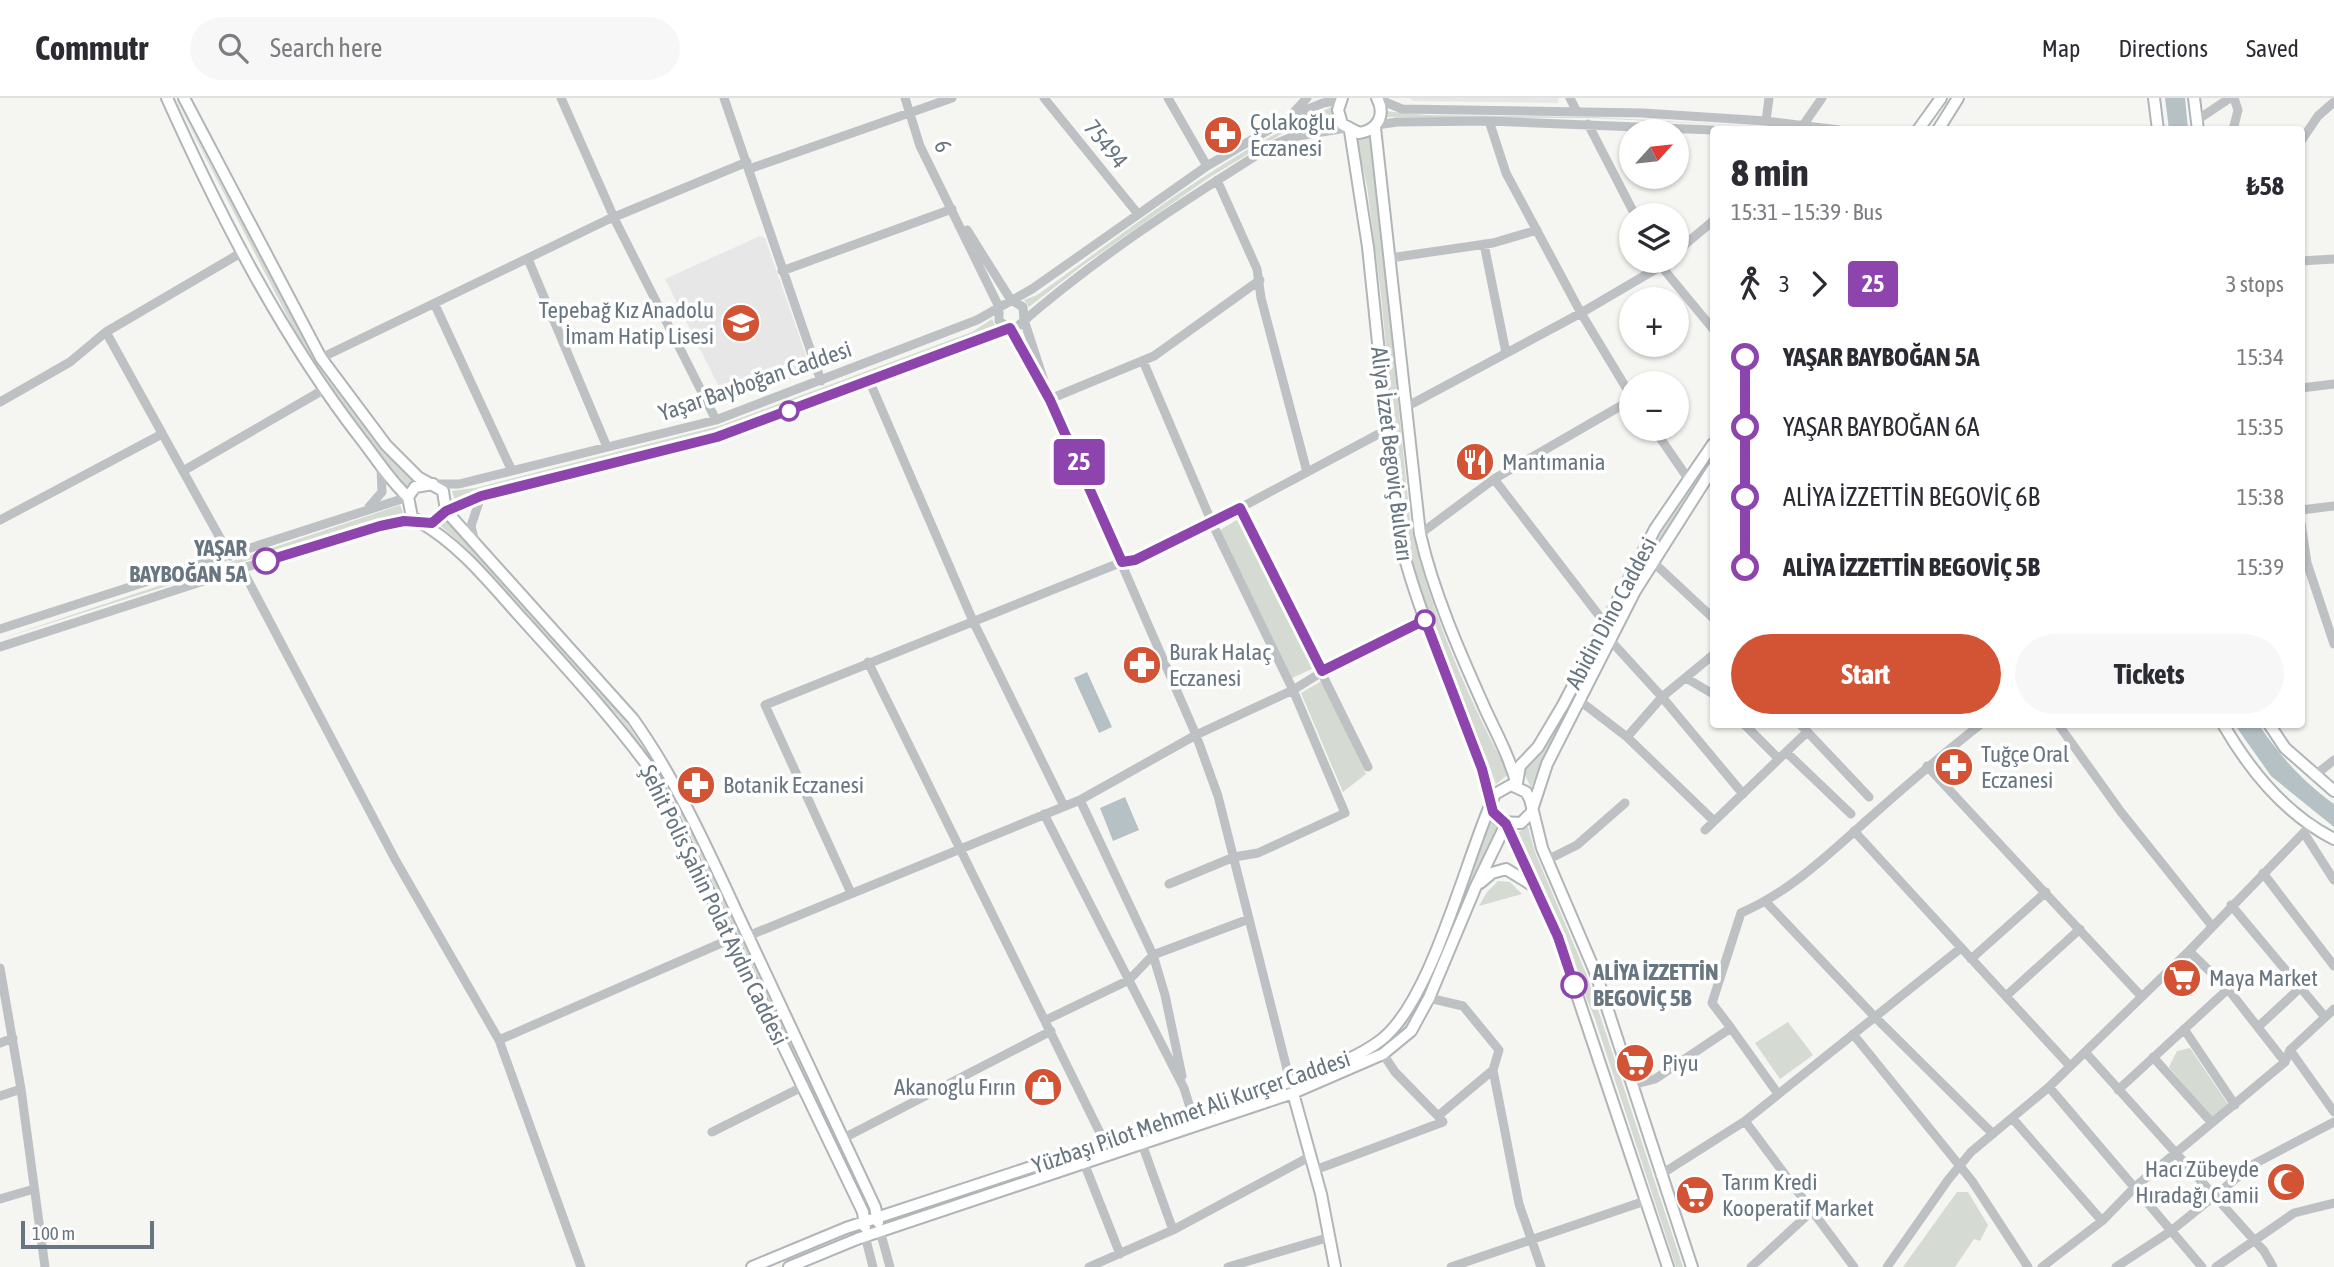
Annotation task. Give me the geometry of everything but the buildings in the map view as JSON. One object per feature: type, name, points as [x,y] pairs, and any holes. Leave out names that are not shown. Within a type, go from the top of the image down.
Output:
[{"type":"main road","points":[[166,98],[283,325],[323,390],[408,497]]},
{"type":"main road","points":[[184,98],[321,358],[386,445],[418,477],[433,484],[446,497],[446,511],[432,523],[418,521],[408,511],[408,497],[415,487],[433,484]]},
{"type":"main road","points":[[1921,126],[1941,98]]},
{"type":"main road","points":[[1940,126],[1958,98]]},
{"type":"main road","points":[[2154,98],[2158,126]]},
{"type":"main road","points":[[2194,98],[2197,125]]},
{"type":"main road","name":"Aliya İzzet Begoviç Bulvarı","points":[[1342,99],[1339,117],[1348,129],[1368,247],[1396,525],[1405,565],[1482,769],[1492,805]]},
{"type":"main road","name":"Aliya İzzet Begoviç Bulvarı","points":[[1378,99],[1382,110],[1376,127],[1420,534],[1427,565],[1470,674],[1509,758],[1517,786]]},
{"type":"main road","points":[[1348,129],[1359,133],[1376,127]]},
{"type":"main road","name":"Abidin Dino Caddesi","points":[[1517,786],[1520,766],[1538,747],[1563,705],[1604,622],[1655,529],[1710,448]]},
{"type":"main road","name":"Abidin Dino Caddesi","points":[[1532,806],[1547,764],[1653,562],[1710,473]]},
{"type":"main road","name":"Şehit Polis Şahin Polat Aydın Caddesi","points":[[446,511],[633,719],[659,756],[680,792],[748,936],[842,1139],[877,1218],[880,1231]]},
{"type":"main road","name":"Şehit Polis Şahin Polat Aydın Caddesi","points":[[418,521],[443,536],[474,565],[621,729],[667,800],[863,1212],[865,1236]]},
{"type":"main road","points":[[2226,728],[2259,779],[2308,829],[2334,839]]},
{"type":"main road","points":[[2272,728],[2286,748],[2314,776],[2334,791]]},
{"type":"main road","points":[[1532,806],[1521,823],[1506,824],[1496,818],[1492,805],[1499,789],[1517,786],[1526,792],[1532,806],[1536,830],[1547,860],[1596,974],[1692,1267]]},
{"type":"main road","name":"Yüzbaşı Pilot Mehmet Ali Kurçer Caddesi","points":[[752,1267],[864,1222],[1192,1114],[1291,1088],[1382,1040],[1400,1023],[1427,972],[1473,845],[1492,805]]},
{"type":"main road","points":[[1506,824],[1558,937],[1668,1267]]},
{"type":"main road","name":"Yüzbaşı Pilot Mehmet Ali Kurçer Caddesi","points":[[789,1267],[865,1236],[1142,1144],[1383,1054],[1411,1031],[1429,998],[1476,886],[1506,824]]},
{"type":"main road","points":[[1476,886],[1492,873],[1506,869],[1534,887]]},
{"type":"main road","points":[[1291,1088],[1315,1170],[1335,1267]]},
{"type":"street","points":[[561,98],[613,217],[716,420]]},
{"type":"street","points":[[724,98],[821,381]]},
{"type":"street","name":"6","points":[[905,98],[920,146],[952,209]]},
{"type":"street","points":[[321,358],[613,217],[748,165],[952,98]]},
{"type":"street","name":"75494","points":[[1044,98],[1138,214]]},
{"type":"street","points":[[1168,98],[1207,166]]},
{"type":"street","points":[[1287,119],[1307,98]]},
{"type":"street","points":[[1570,98],[1577,112]]},
{"type":"street","points":[[1766,121],[1769,98]]},
{"type":"street","points":[[1804,124],[1822,98]]},
{"type":"street","points":[[2197,125],[2232,98],[2238,110],[2234,126]]},
{"type":"street","points":[[999,307],[1207,166],[1287,119],[1323,103],[1342,99]]},
{"type":"street","points":[[1378,99],[1402,109],[1577,112],[1816,126]]},
{"type":"street","points":[[2305,135],[2318,116],[2334,103]]},
{"type":"street","points":[[1376,127],[1397,122],[1489,121],[1710,130]]},
{"type":"street","points":[[1489,121],[1506,173],[1619,378]]},
{"type":"street","points":[[1588,124],[1628,203]]},
{"type":"street","points":[[1010,328],[1018,326],[1124,243],[1217,180],[1292,136],[1348,129]]},
{"type":"street","points":[[1217,180],[1260,280],[1261,298],[1307,472]]},
{"type":"street","points":[[782,271],[952,209]]},
{"type":"street","points":[[952,209],[1011,300],[1023,307],[1024,320],[1050,400]]},
{"type":"street","points":[[952,209],[999,307],[999,321],[1010,328],[1050,400],[1196,735],[1218,796],[1291,1088]]},
{"type":"street","points":[[1689,241],[1710,224]]},
{"type":"street","points":[[1390,258],[1484,244],[1536,230]]},
{"type":"street","points":[[1484,244],[1506,354]]},
{"type":"street","points":[[0,402],[70,362],[106,332],[244,251]]},
{"type":"street","points":[[528,259],[607,447]]},
{"type":"street","points":[[2305,261],[2334,259]]},
{"type":"street","points":[[1406,407],[1581,313],[1645,273]]},
{"type":"street","points":[[1670,273],[1710,324]]},
{"type":"street","points":[[1050,400],[1154,356],[1260,280]]},
{"type":"street","points":[[435,305],[512,471]]},
{"type":"street","name":"Yaşar Bayboğan Caddesi","points":[[433,484],[459,484],[716,420],[937,337],[999,307]]},
{"type":"street","name":"Yaşar Bayboğan Caddesi","points":[[446,511],[481,496],[717,437],[1010,328]]},
{"type":"street","points":[[106,332],[230,556]]},
{"type":"street","points":[[1143,361],[1212,523],[1293,690],[1345,813],[1258,853],[1234,857],[1169,884]]},
{"type":"street","points":[[869,380],[974,621],[1064,806]]},
{"type":"street","points":[[2305,388],[2334,384]]},
{"type":"street","points":[[183,471],[323,390]]},
{"type":"street","points":[[1420,534],[1494,479],[1619,405]]},
{"type":"street","points":[[851,893],[765,705],[1122,562],[1135,560],[1212,523],[1386,430]]},
{"type":"street","points":[[0,520],[162,434]]},
{"type":"street","points":[[1662,441],[1689,480]]},
{"type":"street","points":[[351,517],[374,505],[382,492],[383,475],[379,462]]},
{"type":"street","points":[[1494,479],[1604,622]]},
{"type":"street","points":[[477,546],[471,526],[481,496]]},
{"type":"street","points":[[0,629],[408,497]]},
{"type":"street","points":[[2305,510],[2334,506]]},
{"type":"street","points":[[1240,508],[1368,767]]},
{"type":"street","points":[[0,647],[358,531],[418,521]]},
{"type":"street","points":[[2305,550],[2334,644]]},
{"type":"street","points":[[1653,562],[1710,615]]},
{"type":"street","points":[[242,569],[396,860],[499,1040],[581,1267]]},
{"type":"street","points":[[748,936],[1080,800],[1196,735],[1293,690],[1322,671],[1425,620]]},
{"type":"street","points":[[1611,641],[1743,794]]},
{"type":"street","points":[[1627,737],[1662,697],[1710,658]]},
{"type":"street","points":[[868,662],[1105,1143]]},
{"type":"street","points":[[1686,678],[1710,692]]},
{"type":"street","points":[[1580,701],[1627,737],[1714,821]]},
{"type":"street","points":[[1749,728],[1852,814]]},
{"type":"street","points":[[1705,830],[1783,755],[1804,728],[1869,797]]},
{"type":"street","points":[[1778,1094],[1712,1003],[1741,913],[1766,902],[1805,874],[1927,766],[1976,728]]},
{"type":"street","points":[[2061,728],[2121,812],[2211,926]]},
{"type":"street","points":[[2314,776],[2334,760]]},
{"type":"street","points":[[1927,766],[2141,996]]},
{"type":"street","points":[[1080,800],[1153,955],[1165,995],[1192,1114]]},
{"type":"street","points":[[1547,860],[1577,845],[1625,803]]},
{"type":"street","points":[[1044,814],[1184,1087]]},
{"type":"street","points":[[1887,1267],[1958,1167],[2049,1087],[2189,951],[2308,829],[2334,880]]},
{"type":"street","points":[[1854,831],[2069,1065]]},
{"type":"street","points":[[2263,873],[2334,966]]},
{"type":"street","points":[[1971,959],[2046,892]]},
{"type":"street","points":[[1766,902],[1875,1017],[1993,1134]]},
{"type":"street","points":[[2231,905],[2325,1017]]},
{"type":"street","points":[[1046,1020],[1129,980],[1153,955],[1249,919]]},
{"type":"street","points":[[2006,996],[2080,929]]},
{"type":"street","points":[[499,1040],[733,939]]},
{"type":"street","points":[[1660,1175],[1745,1121],[1961,948]]},
{"type":"street","points":[[2189,951],[2228,989],[2285,1062]]},
{"type":"street","points":[[0,968],[21,1089],[45,1267]]},
{"type":"street","points":[[2258,1027],[2301,988]]},
{"type":"street","points":[[2118,1090],[2228,989]]},
{"type":"street","points":[[1429,998],[1464,1006],[1499,1050],[1493,1070],[1519,1204],[1541,1267]]},
{"type":"street","points":[[2042,1267],[2102,1221],[2136,1186],[2285,1062],[2290,1050],[2334,1009]]},
{"type":"street","points":[[1632,1085],[1655,1079],[1731,1028]]},
{"type":"street","points":[[2184,1029],[2235,1105]]},
{"type":"street","points":[[842,1139],[1051,1031]]},
{"type":"street","points":[[1853,1034],[1972,1181],[2028,1267]]},
{"type":"street","points":[[0,1043],[13,1038]]},
{"type":"street","points":[[2290,1050],[2334,1112]]},
{"type":"street","points":[[2085,1052],[2254,1240],[2270,1266]]},
{"type":"street","points":[[1315,1170],[1443,1122],[1395,1072],[1383,1054]]},
{"type":"street","points":[[2153,1057],[2212,1123]]},
{"type":"street","points":[[1438,1116],[1493,1070]]},
{"type":"street","points":[[712,1132],[804,1086]]},
{"type":"street","points":[[2049,1087],[2136,1186],[2202,1267]]},
{"type":"street","points":[[0,1096],[21,1089]]},
{"type":"street","points":[[2013,1119],[2102,1221]]},
{"type":"street","points":[[1745,1121],[1854,1267]]},
{"type":"street","points":[[2116,1267],[2171,1231],[2254,1164],[2334,1122]]},
{"type":"street","points":[[1142,1144],[1173,1230]]},
{"type":"street","points":[[1089,1267],[1173,1230],[1311,1156]]},
{"type":"street","points":[[1084,1163],[1120,1254]]},
{"type":"street","points":[[0,1199],[34,1189]]},
{"type":"street","points":[[1453,1267],[1530,1238],[1645,1201]]},
{"type":"street","points":[[2216,1267],[2294,1213],[2334,1203]]},
{"type":"street","points":[[1751,1267],[1812,1211]]},
{"type":"street","points":[[880,1231],[890,1267]]},
{"type":"street","points":[[865,1236],[873,1267]]},
{"type":"street","points":[[1228,1267],[1330,1237]]},
{"type":"shaded area","points":[[175,98],[319,367],[381,450],[414,480],[405,488],[300,341]]},
{"type":"shaded area","points":[[1410,98],[1558,98],[1558,103],[1413,101]]},
{"type":"shaded area","points":[[2165,98],[2185,98],[2188,126],[2169,126]]},
{"type":"shaded area","points":[[1334,106],[1337,121],[1303,126],[1280,135],[1210,177],[1082,266],[1029,307],[1024,300],[1037,295],[1218,168],[1294,124]]},
{"type":"shaded area","points":[[1384,111],[1427,115],[1593,117],[1629,119],[1386,117]]},
{"type":"shaded area","points":[[1371,134],[1410,520],[1438,618],[1478,714],[1509,774],[1496,784],[1413,569],[1403,522],[1381,295],[1367,186],[1356,137]]},
{"type":"shaded area","name":"Tepebağ Kız Anadolu İmam Hatip Lisesi","points":[[760,236],[765,238],[810,367],[806,373],[730,401],[724,397],[665,279]]},
{"type":"shaded area","points":[[992,319],[996,327],[720,429],[476,491],[455,501],[452,491],[475,488],[719,426],[972,332]]},
{"type":"shaded area","points":[[1710,460],[1615,619],[1531,788],[1524,773],[1568,708],[1648,553]]},
{"type":"shaded area","points":[[400,505],[404,515],[369,522],[0,639]]},
{"type":"shaded area","points":[[1240,518],[1314,668],[1292,678],[1220,530]]},
{"type":"shaded area","points":[[449,520],[471,549],[623,718],[668,783],[870,1209],[868,1210],[667,785],[621,719],[469,551],[440,525]]},
{"type":"shaded area","points":[[1087,672],[1112,727],[1099,733],[1074,678]]},
{"type":"shaded area","points":[[1320,682],[1323,683],[1366,774],[1343,792],[1301,693]]},
{"type":"shaded area","points":[[2237,728],[2261,728],[2293,768],[2334,804],[2334,827],[2271,776]]},
{"type":"shaded area","points":[[1125,797],[1139,830],[1113,841],[1100,808]]},
{"type":"shaded area","points":[[1491,819],[1499,832],[1473,884],[1437,974],[1408,1025],[1389,1044],[1371,1056],[1306,1082],[1324,1071],[1379,1049],[1407,1021],[1436,967]]},
{"type":"shaded area","points":[[1528,827],[1535,852],[1587,976],[1683,1267],[1676,1267],[1595,1019],[1518,832]]},
{"type":"shaded area","points":[[1498,881],[1510,882],[1522,894],[1479,906],[1487,892]]},
{"type":"shaded area","points":[[1788,1022],[1813,1055],[1780,1079],[1755,1043]]},
{"type":"shaded area","points":[[2190,1048],[2230,1107],[2214,1121],[2169,1067],[2177,1051]]},
{"type":"shaded area","points":[[1280,1090],[1281,1093],[918,1213],[921,1210]]},
{"type":"shaded area","points":[[1957,1192],[1968,1192],[1988,1225],[1980,1241],[1974,1239],[1955,1267],[1903,1267]]},
{"type":"bus line","name":"25","points":[[266,561],[358,531],[404,521],[432,523],[446,511],[481,496],[717,437],[1010,328],[1050,400],[1122,562],[1135,560],[1240,508],[1322,671],[1425,620],[1465,721],[1482,769],[1493,812],[1496,818],[1506,824],[1558,937],[1574,985]]},
{"type":"place","name":"Çolakoğlu Eczanesi","points":[[1223,135]]},
{"type":"place","name":"Tepebağ Kız Anadolu İmam Hatip Lisesi","points":[[741,323]]},
{"type":"place","name":"Mantımania","points":[[1475,462]]},
{"type":"place","name":"YAŞAR BAYBOĞAN 5A","points":[[266,561]]},
{"type":"place","name":"Burak Halaç Eczanesi","points":[[1142,665]]},
{"type":"place","name":"Tuğçe Oral Eczanesi","points":[[1954,767]]},
{"type":"place","name":"Botanik Eczanesi","points":[[696,785]]},
{"type":"place","name":"Maya Market","points":[[2182,978]]},
{"type":"place","name":"ALİYA İZZETTİN BEGOVİÇ 5B","points":[[1574,985]]},
{"type":"place","name":"Piyu","points":[[1635,1063]]},
{"type":"place","name":"Akanoglu Fırın","points":[[1043,1087]]},
{"type":"place","name":"Hacı Zübeyde Hıradağı Camii","points":[[2286,1182]]},
{"type":"place","name":"Tarım Kredi Kooperatif Market","points":[[1695,1195]]}]
